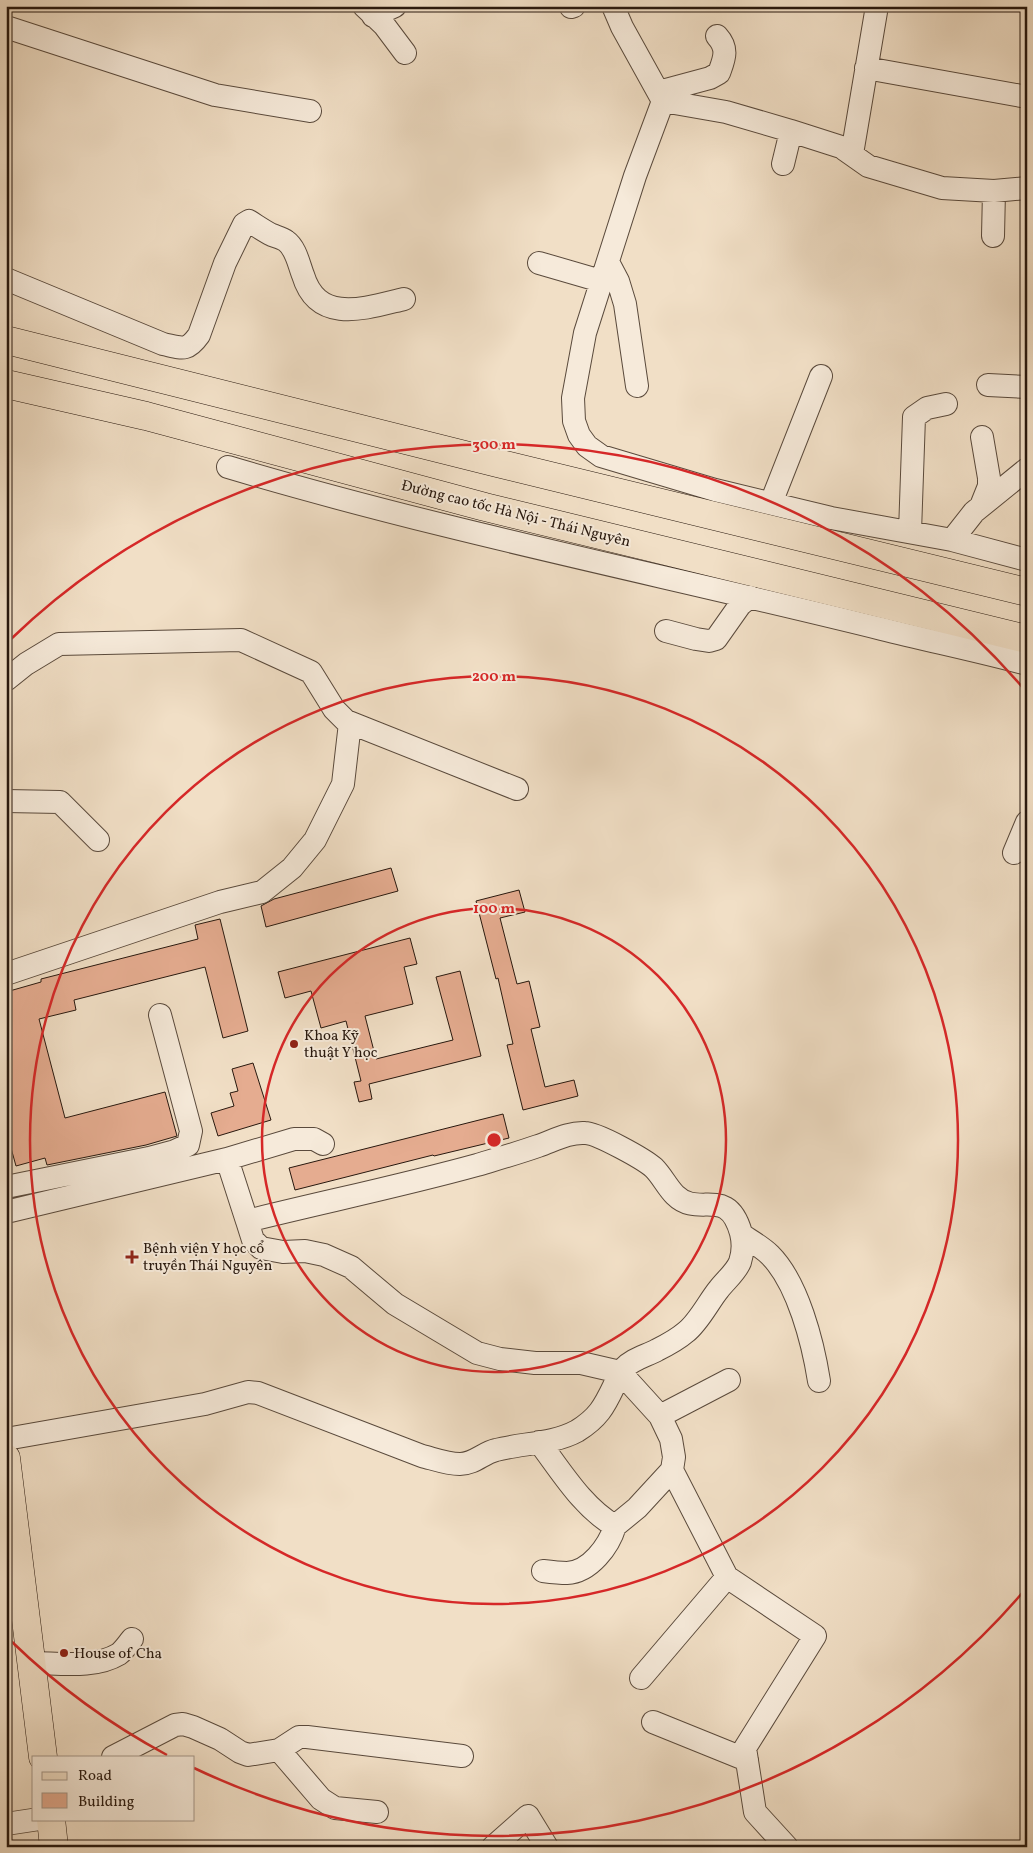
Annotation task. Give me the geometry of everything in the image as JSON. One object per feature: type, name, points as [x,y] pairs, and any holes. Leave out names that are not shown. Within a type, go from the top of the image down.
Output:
[{"type":"main road","points":[[6,340],[526,470],[1027,592]]},
{"type":"main road","name":"Đường cao tốc Hà Nội - Thái Nguyên","points":[[6,384],[146,416],[485,507],[1027,639]]},
{"type":"main road","points":[[6,1458],[43,1756]]},
{"type":"main road","points":[[51,1820],[54,1847]]},
{"type":"street","points":[[368,11],[395,6]]},
{"type":"street","points":[[612,6],[660,97],[585,332],[573,398],[574,421],[579,435],[587,446],[601,456],[715,490],[831,518],[952,540],[1027,560]]},
{"type":"street","points":[[852,154],[877,6]]},
{"type":"street","points":[[368,11],[384,25],[405,53]]},
{"type":"street","points":[[6,27],[215,95],[310,111]]},
{"type":"street","points":[[660,97],[719,73],[725,56],[723,42],[717,36]]},
{"type":"street","points":[[866,68],[1027,97]]},
{"type":"street","points":[[660,97],[726,112],[791,130],[840,147],[868,166],[942,188],[994,191],[1027,188]]},
{"type":"street","points":[[783,164],[791,130]]},
{"type":"street","points":[[993,236],[994,191]]},
{"type":"street","points":[[6,279],[163,344],[183,348],[192,345],[200,335],[225,263],[244,224],[249,221],[287,242],[298,259],[304,279],[312,295],[323,305],[343,310],[375,306],[404,298]]},
{"type":"street","points":[[539,263],[605,272],[618,281],[625,304],[637,386]]},
{"type":"street","points":[[771,503],[821,376]]},
{"type":"street","points":[[988,385],[1027,388]]},
{"type":"street","points":[[910,532],[914,417],[927,408],[946,404]]},
{"type":"street","points":[[981,506],[989,486],[982,437]]},
{"type":"street","points":[[228,467],[408,517],[1027,664]]},
{"type":"street","points":[[952,540],[981,506],[1027,469]]},
{"type":"street","points":[[666,631],[702,640],[716,639],[740,605],[750,597]]},
{"type":"street","points":[[6,680],[26,664],[59,644],[241,640],[311,672],[334,709],[346,721],[517,789]]},
{"type":"street","points":[[6,974],[220,902],[262,892],[292,868],[315,840],[343,784],[350,723]]},
{"type":"street","points":[[6,801],[60,802],[98,840]]},
{"type":"street","points":[[1014,853],[1027,822]]},
{"type":"street","points":[[6,1187],[149,1158],[175,1151],[188,1145],[191,1132],[160,1015]]},
{"type":"street","points":[[6,1439],[205,1404],[248,1392],[276,1400],[422,1456],[450,1463],[462,1464],[472,1462],[496,1450],[558,1438],[575,1432],[593,1420],[602,1410],[620,1372],[630,1362],[660,1349],[688,1331],[735,1270],[741,1260],[742,1251],[742,1234],[729,1209],[721,1205],[689,1203],[680,1199],[655,1169],[642,1158],[589,1132],[570,1134],[540,1146],[474,1166],[247,1221]]},
{"type":"street","points":[[6,1212],[227,1159],[294,1139],[314,1139],[323,1144]]},
{"type":"street","points":[[227,1159],[252,1240],[261,1248],[282,1252],[305,1251],[324,1255],[351,1267],[395,1304],[477,1353],[500,1359],[527,1362],[581,1363],[620,1372],[660,1416],[671,1439],[674,1457],[672,1470],[622,1522],[615,1526],[612,1538],[602,1551],[585,1566],[568,1573],[543,1571]]},
{"type":"street","points":[[742,1234],[770,1255],[787,1279],[803,1313],[816,1361],[819,1381]]},
{"type":"street","points":[[660,1416],[730,1380]]},
{"type":"street","points":[[539,1442],[588,1504],[615,1526]]},
{"type":"street","points":[[672,1470],[726,1577],[815,1636],[745,1748],[755,1812],[787,1847]]},
{"type":"street","points":[[641,1678],[726,1577]]},
{"type":"street","points":[[31,1663],[86,1664],[109,1659],[121,1653],[132,1639]]},
{"type":"street","points":[[652,1722],[747,1760]]},
{"type":"street","points":[[114,1756],[176,1725],[183,1724],[220,1739],[248,1755],[279,1750],[299,1737],[307,1737],[462,1756]]},
{"type":"street","points":[[279,1750],[321,1800],[336,1808],[377,1812]]},
{"type":"street","points":[[493,1847],[528,1816],[547,1847]]},
{"type":"street","points":[[6,1824],[32,1820]]},
{"type":"building","points":[[391,868],[398,891],[266,927],[261,906],[274,899]]},
{"type":"building","points":[[519,890],[525,912],[500,918],[517,984],[529,981],[540,1027],[531,1029],[545,1087],[574,1080],[578,1096],[523,1110],[507,1045],[513,1044],[498,978],[496,979],[476,901]]},
{"type":"building","points":[[220,919],[248,1031],[223,1038],[205,967],[74,1000],[76,1010],[39,1019],[65,1118],[165,1092],[177,1136],[146,1145],[47,1165],[45,1158],[16,1166],[6,1130],[6,992],[41,982],[41,979],[198,939],[195,925]]},
{"type":"building","points":[[410,938],[417,964],[404,967],[413,1004],[365,1016],[376,1059],[453,1040],[436,977],[460,971],[481,1056],[369,1084],[372,1099],[359,1102],[354,1082],[361,1081],[346,1021],[321,1028],[311,991],[285,998],[278,972]]},
{"type":"building","points":[[253,1063],[271,1120],[218,1136],[211,1113],[234,1106],[230,1093],[238,1091],[232,1069]]},
{"type":"building","points":[[503,1114],[509,1138],[295,1190],[289,1168]]},
{"type":"place","name":"Khoa Kỹ thuật Y học","points":[[294,1044]]},
{"type":"place","name":"Bệnh viện Y học cổ truyền Thái Nguyên","points":[[132,1257]]},
{"type":"place","name":"House of Cha","points":[[64,1653]]}]
